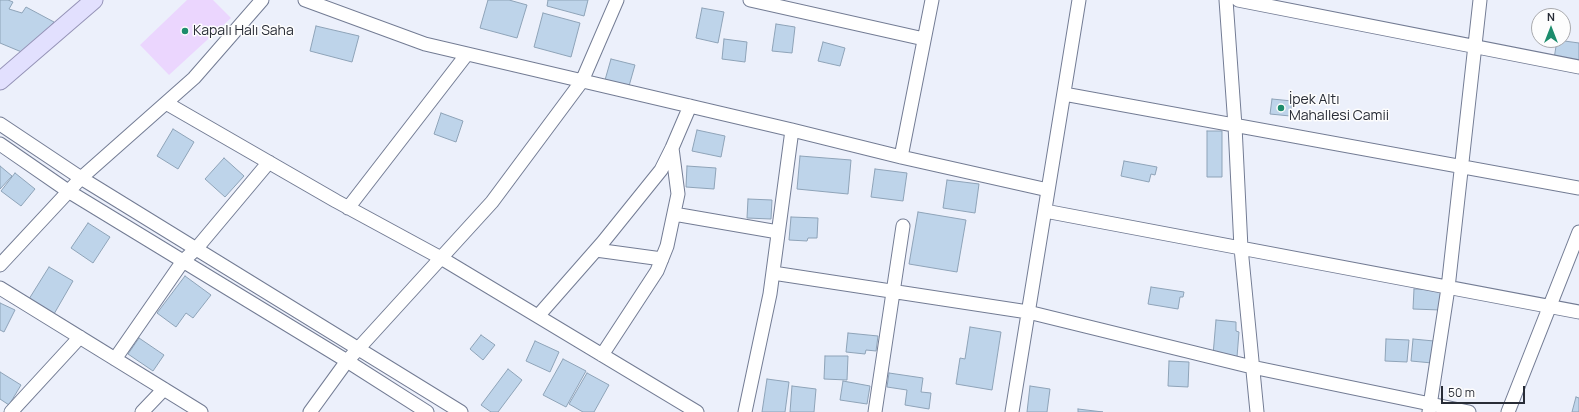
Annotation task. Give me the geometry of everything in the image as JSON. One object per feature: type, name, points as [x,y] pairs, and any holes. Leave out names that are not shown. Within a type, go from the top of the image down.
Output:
[{"type":"main road","points":[[0,81],[94,0]]},
{"type":"street","points":[[0,265],[81,178],[194,78],[262,0]]},
{"type":"street","points":[[305,0],[425,44],[792,130],[900,158],[1048,190]]},
{"type":"street","points":[[310,412],[346,361],[492,202],[582,81],[617,0]]},
{"type":"street","points":[[750,0],[924,38]]},
{"type":"street","points":[[900,158],[932,0]]},
{"type":"street","points":[[1012,412],[1079,0]]},
{"type":"street","points":[[1226,0],[1235,126],[1241,248],[1257,412]]},
{"type":"street","points":[[1238,0],[1579,67]]},
{"type":"street","points":[[1430,408],[1448,288],[1480,0]]},
{"type":"street","points":[[348,208],[467,54]]},
{"type":"street","points":[[1064,94],[1579,188]]},
{"type":"street","points":[[166,103],[348,208],[441,258],[697,412]]},
{"type":"street","points":[[538,316],[596,250],[661,170],[690,106]]},
{"type":"street","points":[[0,124],[81,178],[461,412]]},
{"type":"street","points":[[745,412],[770,294],[792,130]]},
{"type":"street","points":[[0,144],[68,191],[427,412]]},
{"type":"street","points":[[602,355],[657,271],[667,246],[678,194],[672,148]]},
{"type":"street","points":[[115,359],[183,261],[196,249],[269,162]]},
{"type":"street","points":[[1045,211],[1579,312]]},
{"type":"street","points":[[674,214],[778,232]]},
{"type":"street","points":[[875,412],[903,226]]},
{"type":"street","points":[[1508,412],[1579,232]]},
{"type":"street","points":[[596,250],[662,259]]},
{"type":"street","points":[[772,274],[1028,312],[1252,367],[1430,408],[1469,412]]},
{"type":"street","points":[[0,288],[201,412]]},
{"type":"street","points":[[11,412],[80,337]]},
{"type":"street","points":[[142,412],[164,389]]},
{"type":"shaded area","name":"Kapalı Halı Saha","points":[[187,0],[213,0],[231,18],[169,75],[140,45]]},
{"type":"building","points":[[0,0],[8,0],[13,2],[9,9],[22,13],[26,7],[54,22],[24,53],[0,43]]},
{"type":"building","points":[[488,0],[509,0],[527,5],[517,38],[480,28]]},
{"type":"building","points":[[548,0],[588,0],[584,16],[547,6]]},
{"type":"building","points":[[702,8],[724,12],[718,43],[696,38]]},
{"type":"building","points":[[543,13],[580,23],[571,57],[534,47]]},
{"type":"building","points":[[776,24],[795,27],[792,53],[772,51]]},
{"type":"building","points":[[316,26],[359,36],[352,62],[310,51]]},
{"type":"building","points":[[724,39],[747,42],[745,62],[722,59]]},
{"type":"building","points":[[823,42],[845,48],[840,66],[818,61]]},
{"type":"building","points":[[1571,42],[1579,43],[1579,62],[1554,59],[1556,48],[1571,48]]},
{"type":"building","points":[[611,59],[635,65],[629,86],[605,80]]},
{"type":"building","name":"İpek Altı Mahallesi Camii","points":[[1272,99],[1292,101],[1290,116],[1270,114]]},
{"type":"building","points":[[441,113],[463,121],[456,142],[434,134]]},
{"type":"building","points":[[173,129],[194,142],[178,169],[157,156]]},
{"type":"building","points":[[697,130],[725,136],[721,157],[692,151]]},
{"type":"building","points":[[1207,131],[1222,131],[1222,177],[1207,177]]},
{"type":"building","points":[[800,156],[851,160],[848,194],[797,189]]},
{"type":"building","points":[[224,158],[244,176],[225,197],[205,179]]},
{"type":"building","points":[[1124,161],[1157,167],[1155,175],[1151,174],[1149,182],[1121,176]]},
{"type":"building","points":[[0,166],[12,176],[0,189]]},
{"type":"building","points":[[687,166],[716,168],[714,189],[686,187]]},
{"type":"building","points":[[875,169],[907,173],[903,201],[871,197]]},
{"type":"building","points":[[15,173],[35,189],[21,206],[1,191]]},
{"type":"building","points":[[947,180],[979,184],[975,213],[943,208]]},
{"type":"building","points":[[748,199],[772,200],[771,219],[747,218]]},
{"type":"building","points":[[918,212],[966,220],[957,272],[909,264]]},
{"type":"building","points":[[791,217],[818,218],[817,238],[808,238],[807,241],[789,240]]},
{"type":"building","points":[[88,223],[110,237],[93,263],[71,248]]},
{"type":"building","points":[[49,267],[73,281],[54,314],[29,299]]},
{"type":"building","points":[[185,276],[211,295],[193,318],[186,313],[176,327],[157,313]]},
{"type":"building","points":[[1151,287],[1184,292],[1183,297],[1180,297],[1178,309],[1148,304]]},
{"type":"building","points":[[1414,289],[1441,290],[1440,310],[1413,309]]},
{"type":"building","points":[[0,303],[15,310],[4,332],[0,330]]},
{"type":"building","points":[[1216,320],[1236,322],[1236,331],[1239,332],[1237,357],[1213,355]]},
{"type":"building","points":[[970,327],[1001,332],[992,390],[956,384],[960,358],[965,359]]},
{"type":"building","points":[[848,333],[878,336],[876,351],[866,350],[865,354],[846,352]]},
{"type":"building","points":[[481,335],[495,345],[483,360],[470,349]]},
{"type":"building","points":[[139,338],[164,355],[153,371],[128,354]]},
{"type":"building","points":[[1386,339],[1409,340],[1407,362],[1385,361]]},
{"type":"building","points":[[1413,339],[1434,341],[1432,363],[1411,361]]},
{"type":"building","points":[[535,341],[559,352],[550,372],[526,361]]},
{"type":"building","points":[[825,356],[848,356],[847,380],[824,379]]},
{"type":"building","points":[[563,359],[586,371],[566,407],[543,395]]},
{"type":"building","points":[[1169,361],[1189,362],[1188,387],[1168,386]]},
{"type":"building","points":[[508,369],[522,380],[498,412],[491,412],[481,405]]},
{"type":"building","points":[[0,372],[21,385],[9,405],[0,399]]},
{"type":"building","points":[[587,373],[609,385],[594,412],[583,412],[569,404]]},
{"type":"building","points":[[889,373],[923,378],[921,392],[931,393],[929,409],[905,405],[907,390],[887,387]]},
{"type":"building","points":[[767,379],[789,382],[785,412],[762,412]]},
{"type":"building","points":[[843,381],[870,386],[867,404],[840,400]]},
{"type":"building","points":[[792,386],[816,389],[814,412],[790,412]]},
{"type":"building","points":[[1030,386],[1050,389],[1047,412],[1027,412]]},
{"type":"building","points":[[1576,397],[1579,398],[1579,412],[1572,412]]},
{"type":"building","points":[[1078,409],[1103,412],[1078,412]]},
{"type":"place","name":"Kapalı Halı Saha","points":[[185,31]]},
{"type":"place","name":"İpek Altı Mahallesi Camii","points":[[1281,108]]}]
